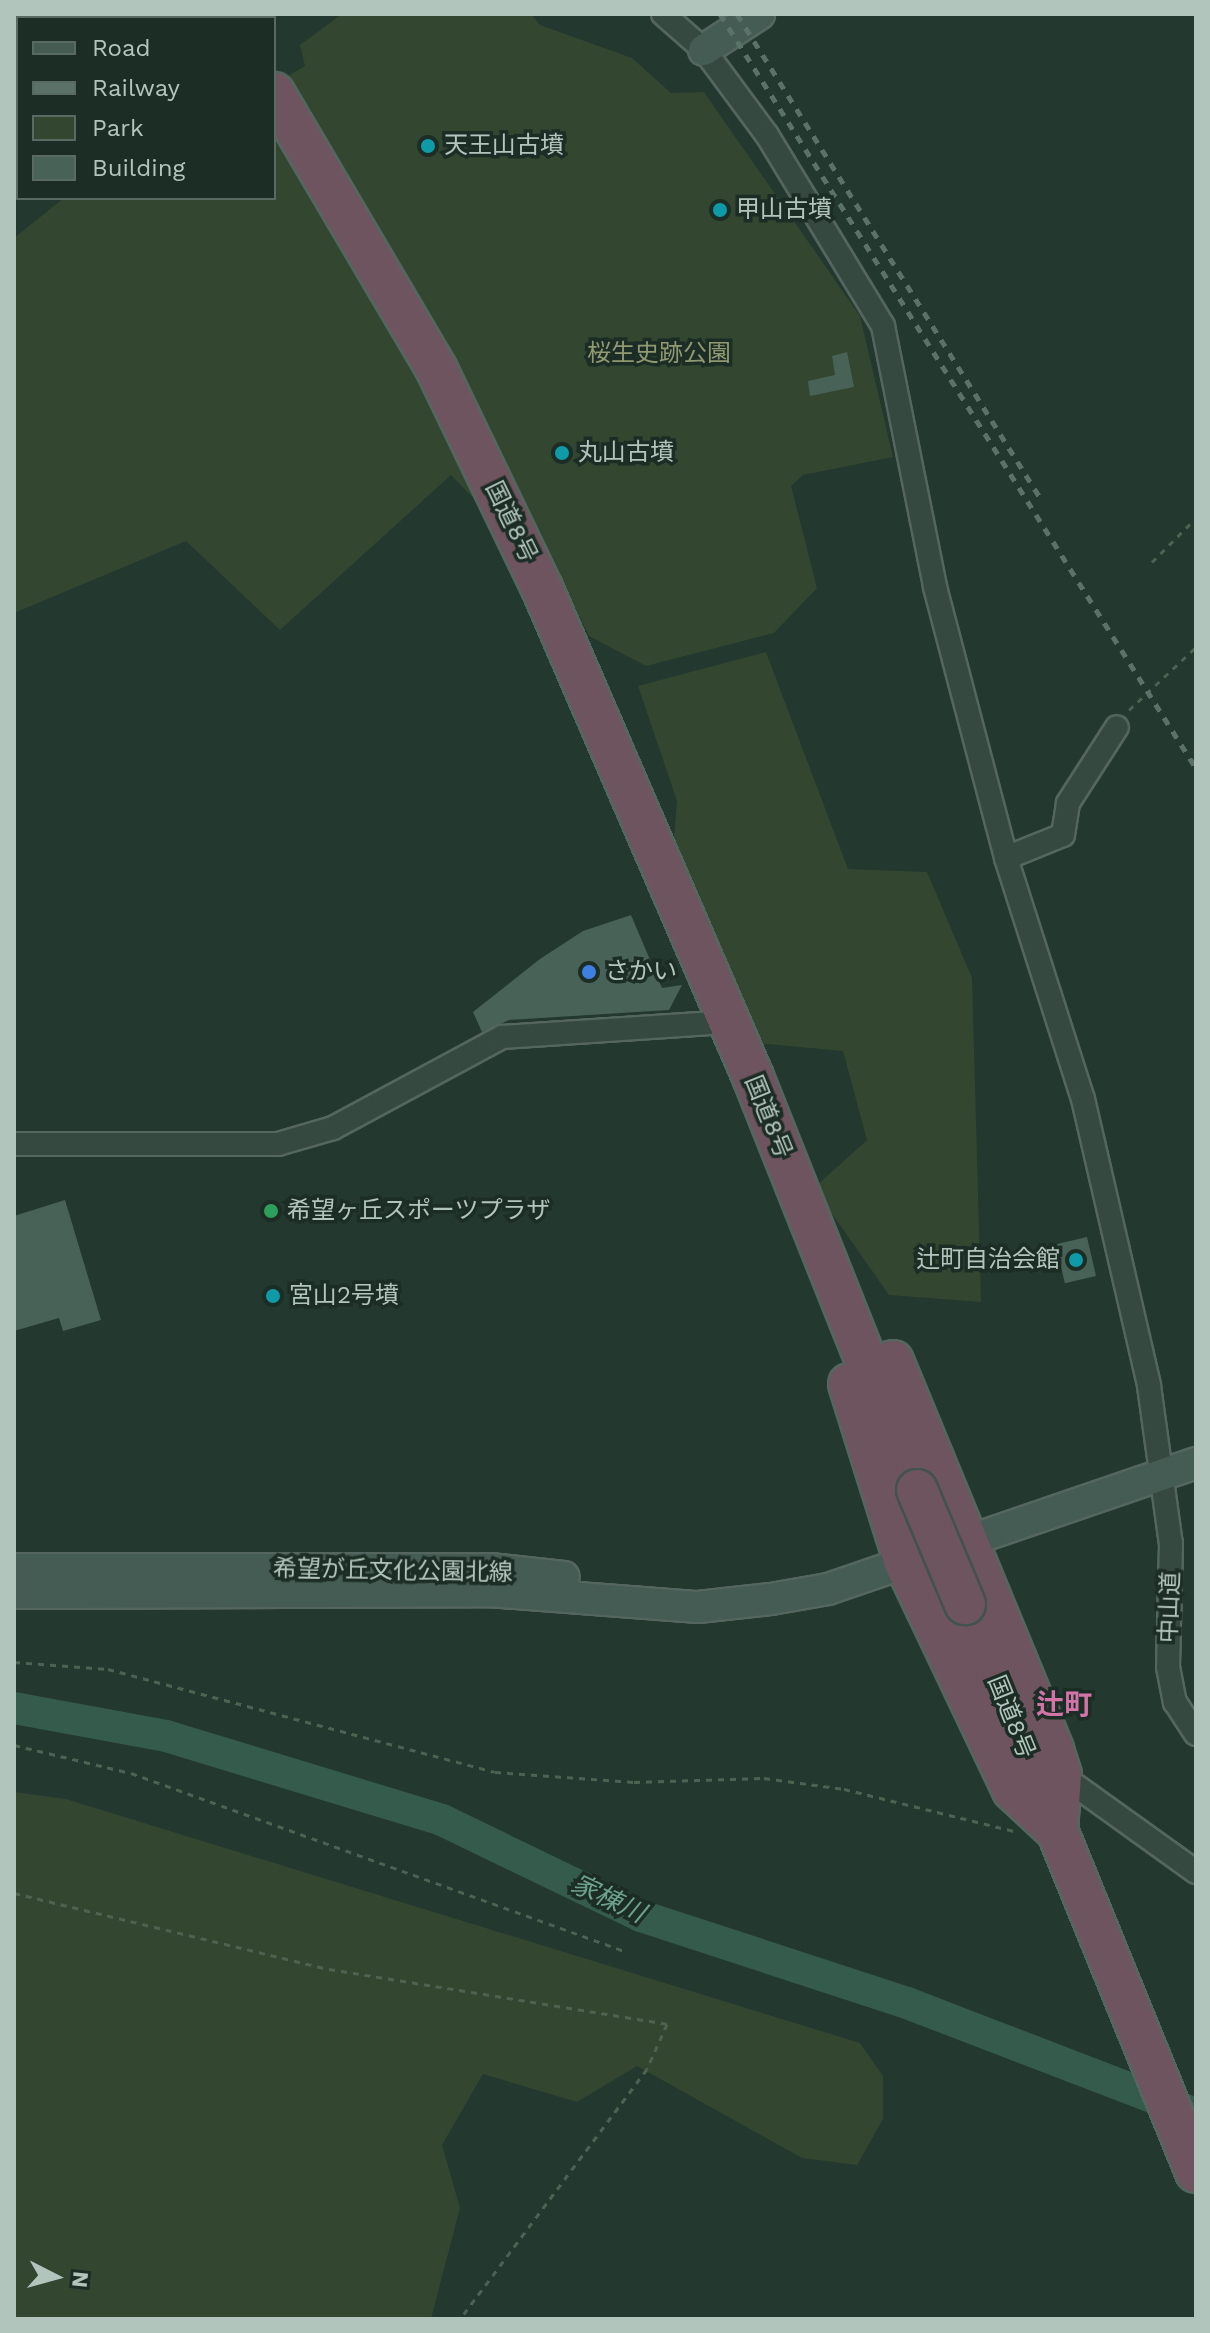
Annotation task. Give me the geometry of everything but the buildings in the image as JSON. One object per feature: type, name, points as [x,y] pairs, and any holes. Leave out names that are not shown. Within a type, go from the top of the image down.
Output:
[{"type":"highway","name":"国道8号","points":[[276,96],[350,215],[468,433],[591,698],[965,1604],[1040,1833],[1148,2052],[1193,2164]]},
{"type":"highway","points":[[809,1220],[873,1314],[973,1541],[1061,1775],[1040,1833]]},
{"type":"highway","points":[[809,1220],[826,1313],[905,1563],[1013,1790],[1040,1833]]},
{"type":"main road","points":[[704,50],[759,14]]},
{"type":"main road","name":"希望が丘文化公園北線","points":[[14,1593],[489,1591],[698,1607],[771,1599],[905,1563],[1196,1463]]},
{"type":"main road","name":"希望が丘文化公園北線","points":[[14,1569],[490,1569],[771,1599]]},
{"type":"street","points":[[663,14],[704,50]]},
{"type":"street","name":"中山道","points":[[704,50],[767,135],[883,326],[901,441],[1006,858],[1083,1099],[1164,1473],[1168,1667],[1175,1702],[1196,1734]]},
{"type":"street","points":[[1006,858],[1063,835],[1068,803],[1117,727]]},
{"type":"street","points":[[14,1144],[278,1144],[333,1128],[502,1037],[726,1022]]},
{"type":"street","points":[[1061,1775],[1196,1872]]},
{"type":"path","points":[[1152,562],[1196,518]]},
{"type":"path","points":[[1117,727],[1196,647]]},
{"type":"path","points":[[14,1662],[108,1669],[495,1772],[634,1782],[764,1778],[844,1789],[1040,1833]]},
{"type":"path","points":[[14,1745],[131,1773],[525,1909],[627,1952]]},
{"type":"path","points":[[14,1893],[329,1969],[667,2024],[647,2069],[460,2319]]},
{"type":"green space","name":"桜生史跡公園","points":[[342,14],[531,14],[540,25],[632,58],[671,93],[704,92],[860,316],[893,457],[803,475],[791,486],[817,588],[774,633],[646,666],[589,636],[570,598],[451,475],[280,630],[186,541],[14,613],[14,238],[62,200],[276,200],[276,83],[305,66],[300,45]]},
{"type":"green space","points":[[766,652],[848,869],[927,872],[972,978],[981,1302],[889,1295],[814,1188],[867,1140],[843,1051],[735,1041],[674,837],[677,801],[638,686]]},
{"type":"green space","points":[[14,1792],[66,1799],[860,2043],[883,2076],[883,2119],[857,2165],[802,2158],[637,2066],[577,2102],[483,2074],[442,2145],[460,2208],[431,2319],[14,2319]]},
{"type":"waterway","name":"家棟川","points":[[14,1708],[166,1736],[442,1820],[641,1916],[907,2003],[1196,2114]]},
{"type":"railway","points":[[720,14],[1196,768]]},
{"type":"railway","points":[[737,14],[1039,496]]},
{"type":"place","name":"天王山古墳","points":[[428,146]]},
{"type":"place","name":"甲山古墳","points":[[720,210]]},
{"type":"place","name":"丸山古墳","points":[[562,453]]},
{"type":"place","name":"さかい","points":[[589,972]]},
{"type":"place","name":"希望ヶ丘スポーツプラザ","points":[[271,1211]]},
{"type":"place","name":"辻町自治会館","points":[[1076,1260]]},
{"type":"place","name":"宮山2号墳","points":[[273,1296]]},
{"type":"district","name":"辻町","points":[[1064,1705]]}]
